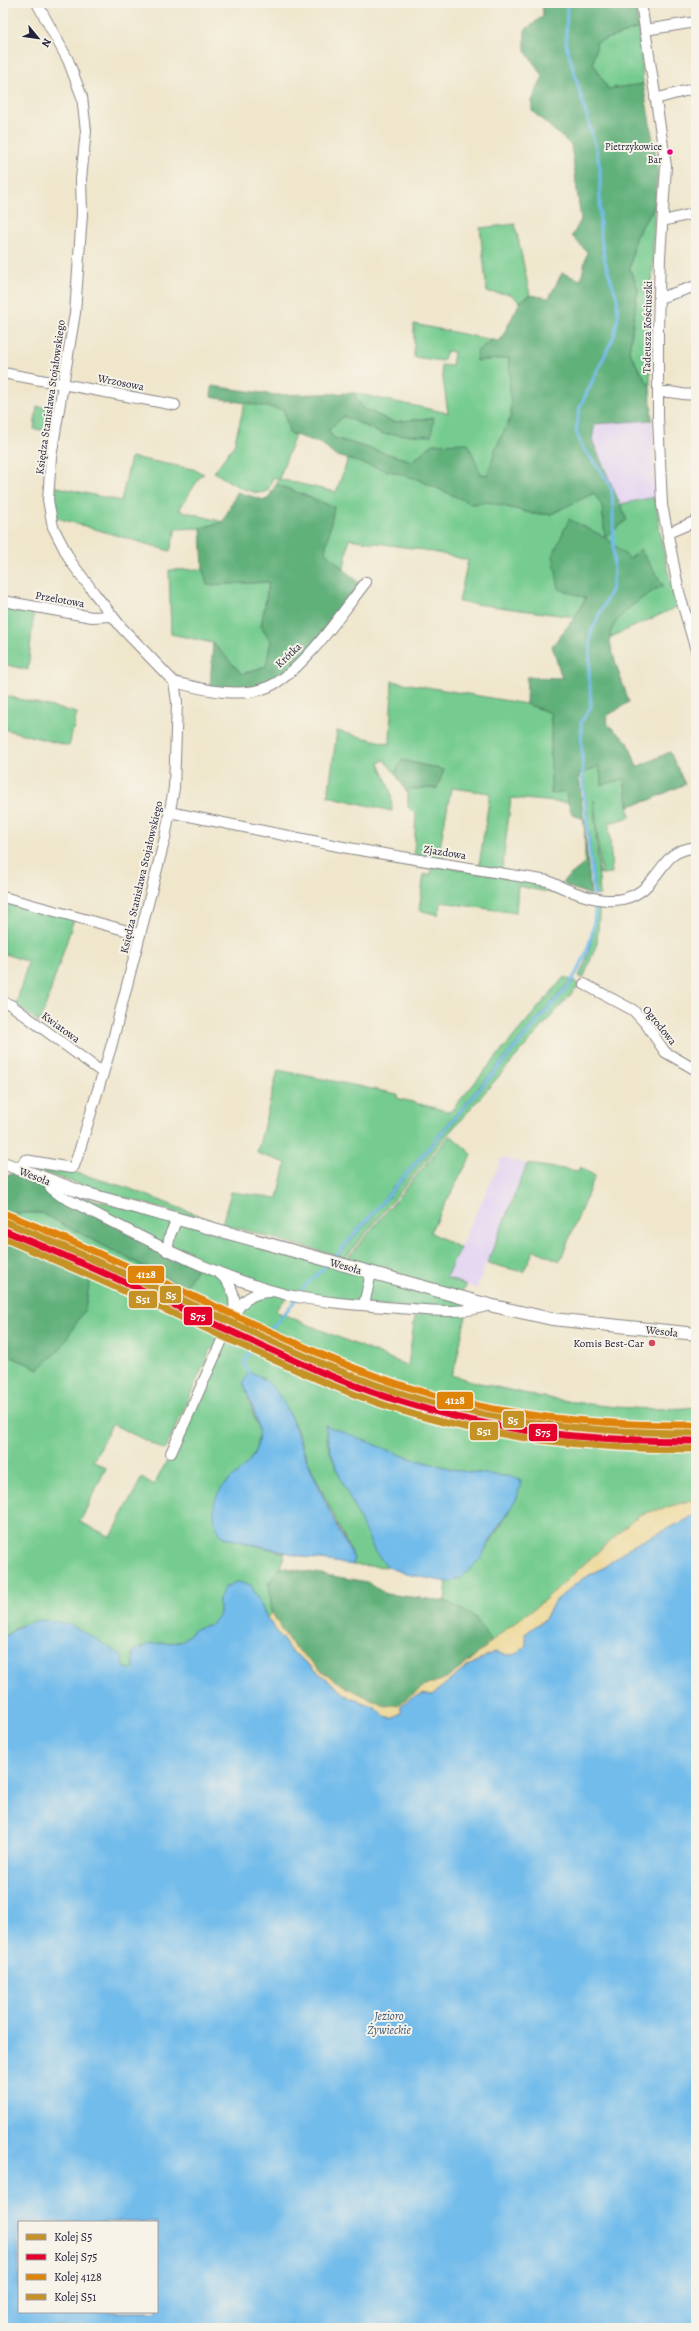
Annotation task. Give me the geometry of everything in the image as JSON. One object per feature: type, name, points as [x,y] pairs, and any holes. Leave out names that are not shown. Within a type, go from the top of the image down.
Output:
[{"type":"main road","name":"Wesoła","points":[[3,1163],[47,1181],[177,1219],[489,1305],[552,1319],[696,1334]]},
{"type":"street","name":"Księdza Stanisława Stojałowskiego","points":[[19,1170],[25,1160],[39,1161],[67,1169],[74,1166],[103,1073],[165,838],[174,788],[177,702],[174,682],[112,616],[71,562],[53,527],[48,500],[51,457],[74,313],[81,229],[81,179],[86,131],[82,97],[68,60],[37,3]]},
{"type":"street","name":"Tadeusza Kościuszki","points":[[641,3],[666,166],[659,298],[658,393],[662,504],[679,592],[696,650]]},
{"type":"street","points":[[645,30],[696,22]]},
{"type":"street","points":[[655,99],[696,88]]},
{"type":"street","points":[[663,221],[696,213]]},
{"type":"street","points":[[659,298],[696,286]]},
{"type":"street","name":"Wrzosowa","points":[[3,373],[175,405]]},
{"type":"street","points":[[658,393],[668,390],[689,395],[696,394]]},
{"type":"street","points":[[668,533],[696,521]]},
{"type":"street","name":"Krótka","points":[[174,682],[198,688],[238,692],[268,687],[290,672],[320,640],[366,582]]},
{"type":"street","name":"Przelotowa","points":[[3,601],[92,617],[112,616]]},
{"type":"street","name":"Zjazdowa","points":[[169,812],[348,848],[548,881],[572,893],[596,898],[618,900],[635,897],[651,881],[663,864],[679,850],[696,847]]},
{"type":"street","points":[[3,898],[139,934]]},
{"type":"street","name":"Ogrodowa","points":[[584,984],[633,1010],[646,1024],[665,1052],[696,1070]]},
{"type":"street","name":"Kwiatowa","points":[[3,1002],[11,1005],[103,1073]]},
{"type":"street","points":[[47,1181],[51,1188],[61,1196],[168,1251],[217,1272],[278,1292],[289,1295],[364,1305],[467,1310],[489,1305]]},
{"type":"street","points":[[168,1251],[170,1235],[177,1219]]},
{"type":"street","points":[[217,1272],[229,1282],[233,1292],[235,1305],[233,1316]]},
{"type":"street","points":[[364,1305],[371,1273]]},
{"type":"street","points":[[171,1453],[233,1316],[240,1304],[252,1294],[278,1292]]},
{"type":"shaded area","points":[[652,420],[655,497],[621,504],[592,440],[594,424]]},
{"type":"shaded area","points":[[502,1158],[527,1164],[476,1289],[446,1277]]},
{"type":"green space","points":[[542,3],[586,3],[590,5],[634,3],[639,28],[597,42],[593,63],[608,89],[643,84],[658,169],[654,207],[635,238],[630,269],[638,289],[629,352],[650,387],[652,420],[595,424],[592,440],[627,520],[605,537],[602,506],[594,493],[551,514],[534,514],[488,502],[472,504],[417,479],[334,455],[322,444],[289,433],[284,410],[211,397],[212,386],[276,395],[354,393],[361,407],[392,422],[434,418],[431,436],[382,434],[344,416],[328,430],[334,438],[412,461],[433,444],[468,443],[481,474],[488,475],[495,450],[511,417],[509,358],[476,361],[477,351],[492,340],[500,341],[520,302],[530,295],[549,298],[562,273],[581,280],[587,252],[572,236],[581,220],[571,145],[532,111],[532,101],[543,76],[525,51],[525,30],[543,16]]},
{"type":"green space","points":[[639,28],[643,84],[608,89],[593,63],[597,42]]},
{"type":"green space","points":[[654,207],[650,387],[629,352],[638,289],[630,269],[635,238]]},
{"type":"green space","points":[[515,224],[530,295],[520,302],[510,294],[487,292],[480,228]]},
{"type":"green space","points":[[414,324],[492,340],[477,351],[476,361],[509,358],[511,417],[495,450],[488,475],[481,474],[433,444],[412,461],[334,438],[328,431],[344,416],[382,434],[434,418],[392,422],[361,407],[354,393],[448,413],[441,365],[452,366],[454,352],[447,351],[443,361],[414,357]]},
{"type":"green space","points":[[245,402],[284,410],[289,433],[295,435],[279,479],[336,492],[348,459],[417,479],[472,504],[488,502],[534,514],[551,514],[594,493],[602,506],[605,536],[626,520],[621,504],[655,497],[663,550],[677,607],[609,638],[616,622],[622,614],[646,595],[663,586],[640,549],[630,559],[605,537],[586,597],[575,617],[459,602],[468,560],[424,550],[349,539],[344,569],[325,552],[334,507],[276,484],[278,479],[273,477],[268,490],[256,492],[249,491],[214,472],[234,445]]},
{"type":"green space","points":[[37,406],[53,409],[50,431],[34,429]]},
{"type":"green space","points":[[131,457],[193,469],[204,474],[201,475],[179,510],[223,522],[201,528],[176,529],[170,551],[54,517],[51,503],[53,486],[121,501]]},
{"type":"green space","points":[[276,484],[334,507],[325,552],[360,584],[318,640],[280,678],[267,685],[253,689],[224,689],[210,687],[213,643],[242,674],[266,666],[271,641],[261,626],[269,582],[207,585],[203,569],[201,528],[223,522],[237,492],[264,500],[268,499]]},
{"type":"green space","points":[[569,519],[605,537],[630,559],[640,549],[663,585],[630,607],[616,622],[612,630],[610,642],[629,702],[607,716],[608,725],[628,742],[637,767],[670,752],[685,784],[650,800],[629,806],[624,779],[602,785],[599,766],[579,775],[583,818],[572,815],[565,791],[551,794],[551,713],[526,704],[527,677],[562,678],[552,646],[575,617],[586,598],[559,589],[553,555]]},
{"type":"green space","points":[[203,569],[207,585],[269,582],[261,626],[271,641],[266,666],[242,674],[213,643],[171,634],[169,570]]},
{"type":"green space","points":[[3,604],[34,610],[28,670],[3,664]]},
{"type":"green space","points":[[392,681],[526,704],[551,713],[551,793],[565,791],[569,803],[511,798],[502,870],[479,866],[490,793],[451,788],[440,847],[445,860],[416,855],[414,853],[416,814],[408,807],[408,789],[437,788],[443,770],[402,760],[395,773],[384,760],[379,763],[391,792],[392,811],[328,796],[337,731],[390,744]]},
{"type":"green space","points":[[3,695],[77,713],[69,746],[3,729]]},
{"type":"green space","points":[[402,760],[444,770],[437,788],[408,789],[407,793],[395,773]]},
{"type":"green space","points":[[599,766],[624,779],[630,817],[609,823],[612,873],[601,874],[594,800],[600,895],[595,895],[583,773]]},
{"type":"green space","points":[[583,818],[585,819],[585,835]]},
{"type":"green space","points":[[585,835],[591,895],[566,886],[563,881],[585,863]]},
{"type":"green space","points":[[432,865],[548,883],[564,891],[562,895],[518,886],[516,913],[441,902],[438,915],[419,910],[424,874],[430,875]]},
{"type":"green space","points":[[10,901],[74,919],[40,1023],[16,1005],[28,962],[3,953],[3,924]]},
{"type":"green space","points":[[596,901],[600,901],[597,943],[583,979],[579,976],[587,958],[592,940]]},
{"type":"green space","points":[[564,977],[571,980],[335,1255],[222,1224],[231,1192],[278,1198],[286,1163],[257,1153],[278,1070],[397,1094],[397,1098],[450,1112]]},
{"type":"green space","points":[[574,981],[579,985],[448,1134],[345,1258],[338,1256]]},
{"type":"green space","points":[[450,1135],[472,1154],[430,1232],[460,1248],[446,1277],[467,1286],[460,1293],[347,1259]]},
{"type":"green space","points":[[527,1164],[578,1171],[580,1167],[595,1176],[560,1261],[534,1250],[523,1272],[487,1263]]},
{"type":"green space","points":[[27,1165],[74,1172],[128,1188],[213,1221],[212,1223],[91,1188],[28,1168]]},
{"type":"green space","points":[[19,1170],[199,1265],[185,1288],[41,1213],[3,1213],[3,1178]]},
{"type":"green space","points":[[51,1188],[489,1305],[467,1310],[456,1363],[451,1375],[509,1390],[573,1402],[637,1408],[667,1409],[696,1407],[696,1499],[639,1515],[541,1603],[505,1630],[492,1643],[475,1617],[445,1601],[447,1582],[460,1579],[480,1559],[509,1511],[514,1477],[460,1471],[409,1458],[326,1426],[329,1447],[336,1467],[373,1545],[388,1567],[353,1565],[354,1559],[307,1459],[296,1427],[283,1403],[261,1376],[248,1398],[259,1431],[256,1449],[247,1465],[234,1478],[223,1537],[285,1553],[280,1567],[269,1583],[272,1613],[267,1618],[251,1585],[219,1600],[219,1616],[212,1624],[197,1628],[181,1642],[150,1644],[133,1652],[134,1670],[125,1668],[19,1625],[6,1636],[3,1634],[3,1353],[39,1369],[3,1222],[3,1213],[41,1213],[185,1288]],"holes":[[[218,1272],[263,1292],[240,1304]],[[289,1295],[416,1309],[408,1366],[275,1311]],[[217,1348],[171,1453],[154,1485],[142,1477],[111,1537],[80,1522],[106,1468],[93,1461],[112,1424],[165,1450],[211,1349]]]},
{"type":"green space","points":[[3,1221],[94,1260],[85,1309],[61,1348],[39,1369],[3,1353]]},
{"type":"green space","points":[[280,1567],[367,1582],[386,1594],[445,1601],[475,1617],[492,1643],[449,1677],[423,1687],[399,1705],[386,1706],[349,1689],[324,1673],[291,1644],[272,1613],[269,1583]]},
{"type":"sand","points":[[696,1499],[696,1515],[630,1547],[603,1568],[582,1579],[554,1602],[545,1619],[525,1634],[527,1645],[519,1652],[512,1655],[504,1655],[494,1652],[467,1667],[432,1695],[423,1693],[401,1713],[392,1718],[384,1716],[375,1707],[350,1698],[290,1650],[267,1618],[272,1613],[291,1644],[324,1673],[349,1689],[386,1706],[398,1705],[423,1687],[449,1677],[470,1661],[505,1630],[541,1603],[639,1515]]},
{"type":"water","points":[[249,1372],[261,1377],[271,1386],[280,1396],[287,1408],[307,1460],[341,1535],[354,1559],[353,1565],[309,1558],[223,1537],[217,1528],[214,1512],[218,1494],[224,1486],[245,1466],[256,1449],[258,1441],[255,1415],[243,1382]]},
{"type":"water","points":[[325,1425],[409,1458],[460,1471],[514,1477],[521,1481],[517,1498],[498,1527],[480,1559],[460,1579],[447,1582],[406,1574],[388,1567],[375,1552],[340,1477],[331,1453]]},
{"type":"water","name":"Jezioro Żywieckie","points":[[696,1515],[696,2328],[3,2328],[3,1634],[6,1636],[21,1626],[36,1621],[51,1621],[66,1624],[94,1638],[122,1656],[125,1668],[134,1670],[133,1652],[150,1644],[181,1642],[197,1628],[212,1624],[219,1616],[219,1600],[224,1588],[237,1582],[251,1585],[267,1618],[290,1650],[350,1698],[375,1707],[384,1716],[392,1718],[401,1713],[401,1705],[415,1696],[423,1694],[432,1695],[467,1667],[494,1652],[504,1655],[512,1655],[519,1652],[527,1645],[525,1634],[545,1619],[554,1602],[582,1579],[603,1568],[630,1547]]},
{"type":"waterway","points":[[565,3],[567,6],[566,44],[596,148],[600,168],[600,230],[605,262],[617,298],[618,317],[614,336],[580,407],[576,432],[583,448],[607,479],[612,491],[613,510],[614,571],[612,588],[591,632],[589,672],[591,707],[581,722],[583,781],[594,895]]},
{"type":"waterway","points":[[334,1258],[569,985],[589,945],[594,924],[595,901]]},
{"type":"waterway","points":[[249,1372],[244,1365],[246,1357],[291,1306],[305,1286],[329,1263]]},
{"type":"rail line","name":"4128","points":[[6,1214],[60,1236],[319,1353],[369,1374],[420,1391],[488,1408],[522,1414],[592,1421],[661,1425],[696,1425]]},
{"type":"rail line","name":"S5","points":[[3,1221],[113,1268],[319,1362],[369,1382],[419,1399],[487,1415],[556,1426],[661,1433],[696,1433]]},
{"type":"rail line","name":"S75","points":[[3,1230],[57,1252],[314,1369],[364,1389],[416,1406],[450,1416],[555,1434],[661,1441],[696,1441]]},
{"type":"rail line","name":"S51","points":[[3,1238],[113,1286],[269,1358],[366,1399],[416,1415],[485,1431],[554,1442],[660,1449],[696,1449]]},
{"type":"place","name":"Pietrzykowice Bar","points":[[670,152]]},
{"type":"place","name":"Komis Best-Car","points":[[652,1343]]}]
